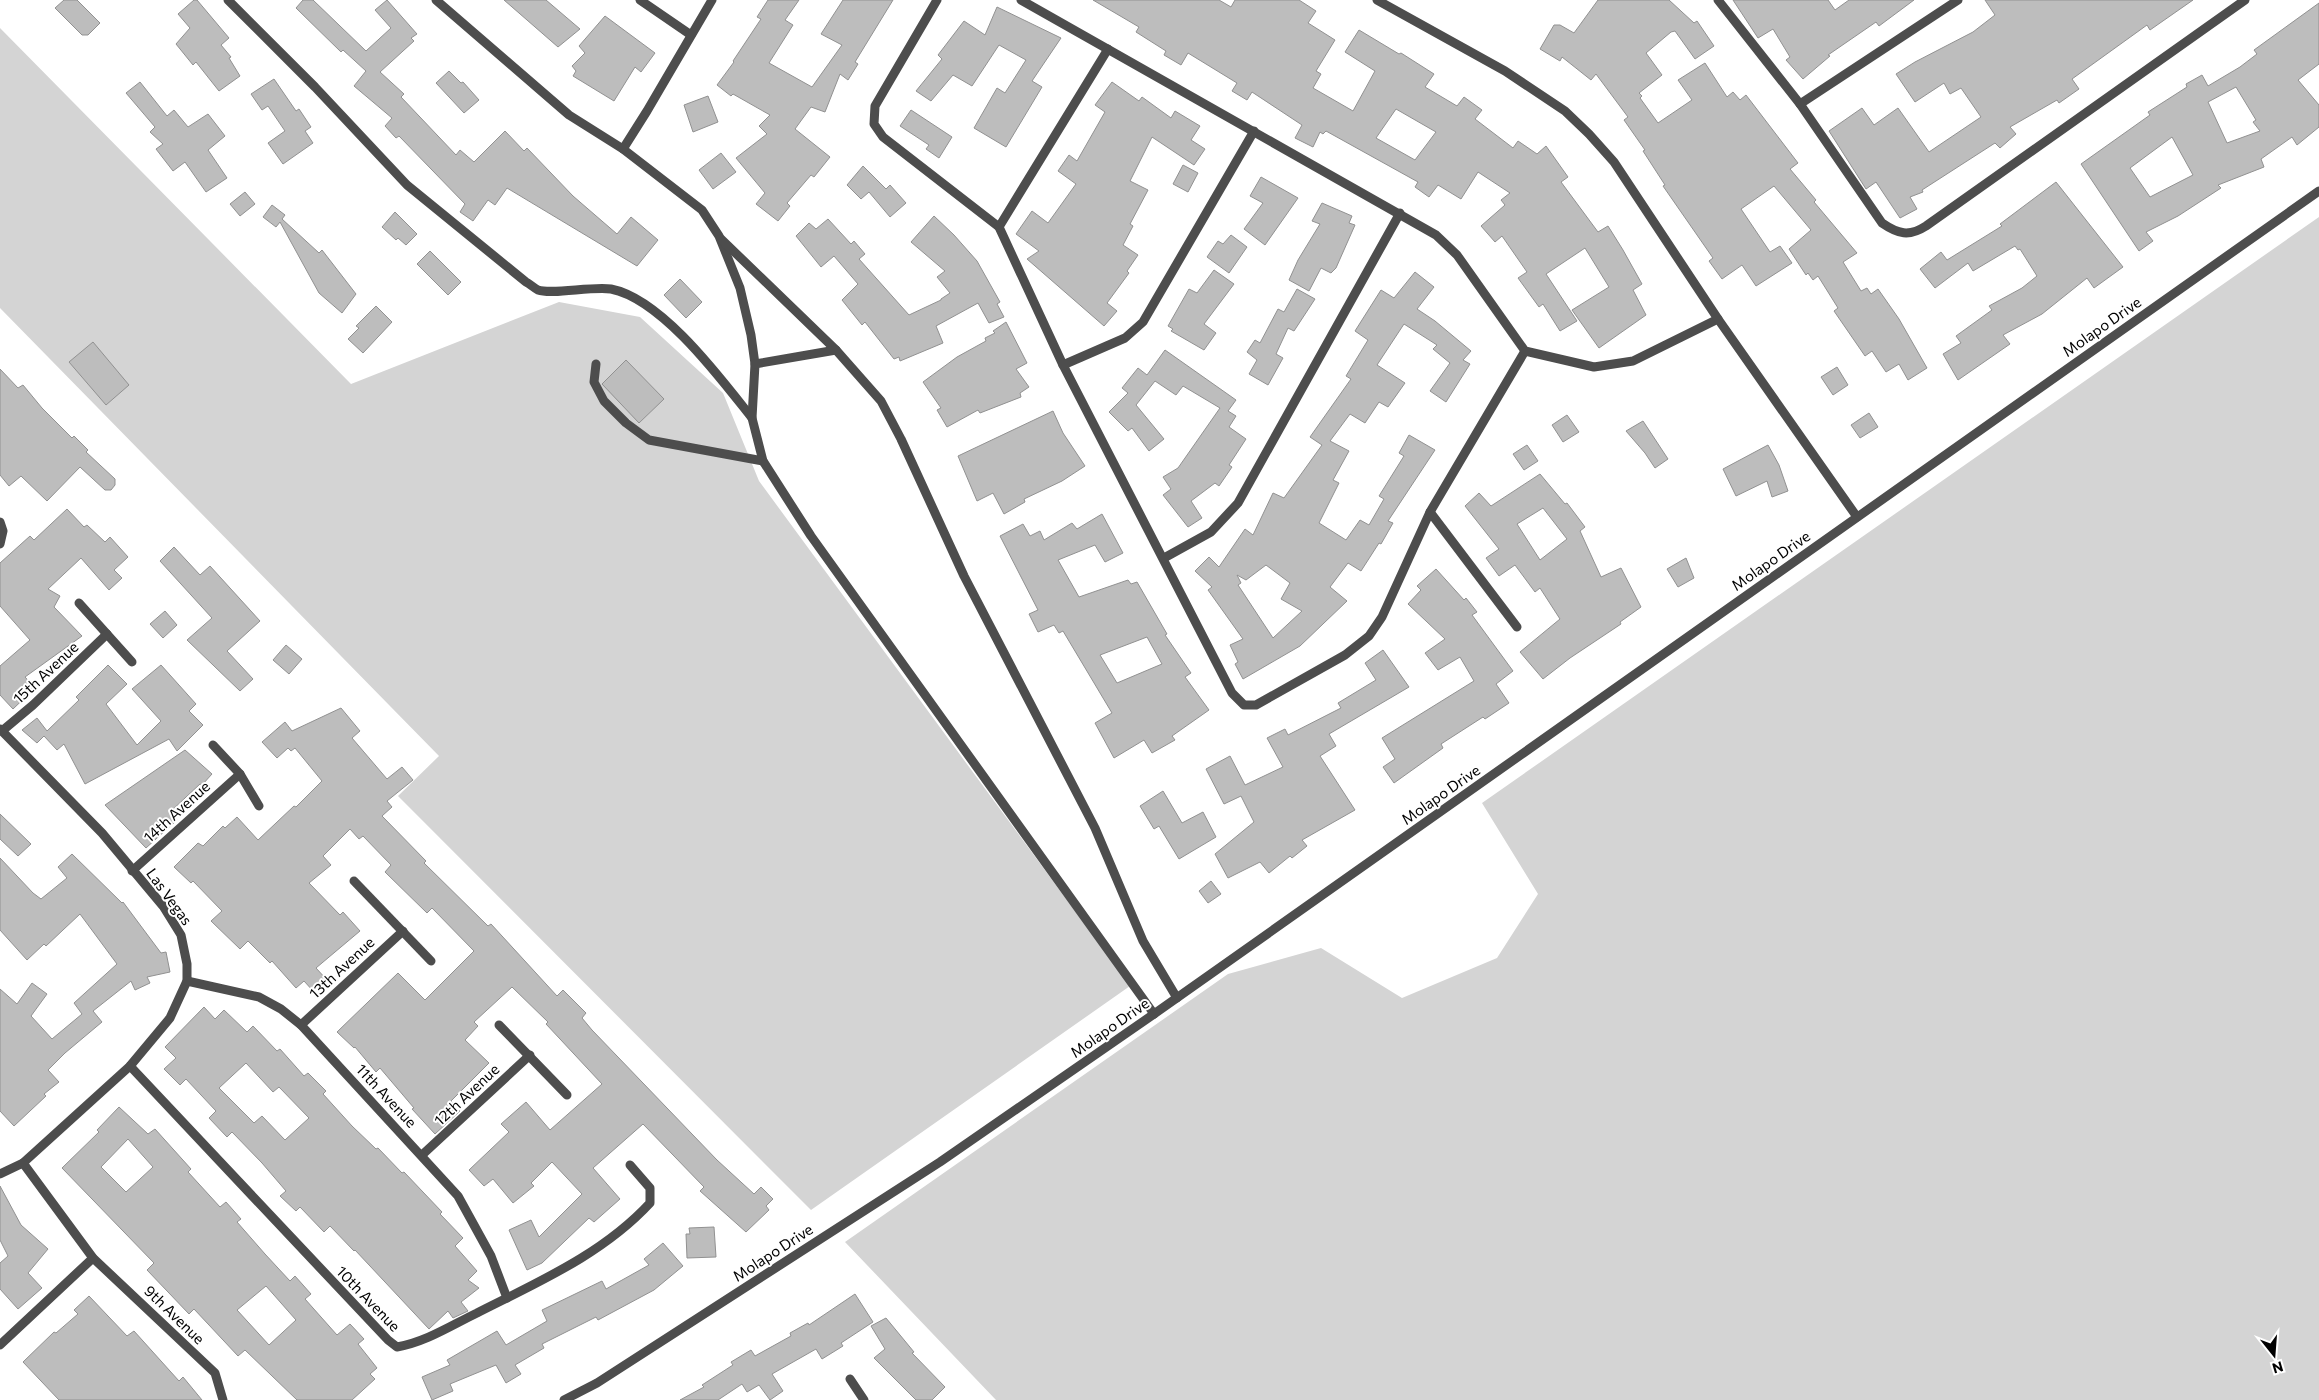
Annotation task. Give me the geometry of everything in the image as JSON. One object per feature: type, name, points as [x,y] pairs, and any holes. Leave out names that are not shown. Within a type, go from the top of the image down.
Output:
[{"type":"street","points":[[228,0],[315,87],[407,185],[526,282],[539,290],[610,289],[630,296],[656,313],[701,353],[752,418]]},
{"type":"street","points":[[436,0],[569,115],[623,149],[702,210],[719,236],[740,288],[751,335],[755,364],[752,418],[763,460],[811,536],[1154,1014]]},
{"type":"street","points":[[640,0],[691,35]]},
{"type":"street","points":[[623,149],[712,0]]},
{"type":"street","points":[[937,0],[875,106],[874,124],[883,137],[999,227],[1063,364],[1232,693],[1244,704],[1256,705],[1345,654],[1368,636],[1382,616],[1430,512],[1525,351]]},
{"type":"street","points":[[1021,0],[1436,235],[1457,255],[1525,351],[1594,367],[1633,361],[1718,319]]},
{"type":"street","points":[[1377,0],[1394,4],[1505,71],[1565,112],[1614,162],[1718,319],[1857,517]]},
{"type":"street","points":[[1718,0],[1800,104],[1882,223],[1894,231],[1907,234],[1926,226],[2245,0]]},
{"type":"street","points":[[1800,104],[1958,0]]},
{"type":"street","points":[[999,227],[1108,49]]},
{"type":"street","points":[[1063,364],[1126,338],[1143,322],[1254,131]]},
{"type":"street","name":"Molapo Drive","points":[[564,1400],[605,1378],[940,1162],[1177,998],[2319,191]]},
{"type":"street","points":[[1164,558],[1211,532],[1238,503],[1400,213]]},
{"type":"street","points":[[719,236],[836,350],[881,401],[897,431],[964,576],[1095,828],[1143,941],[1177,998]]},
{"type":"street","points":[[755,364],[836,350]]},
{"type":"street","points":[[596,364],[594,382],[604,401],[626,423],[649,440],[763,460]]},
{"type":"street","points":[[1430,512],[1518,627]]},
{"type":"street","points":[[0,522],[3,531],[0,544]]},
{"type":"street","points":[[79,603],[132,662]]},
{"type":"street","name":"15th Avenue","points":[[1,730],[33,705],[108,634]]},
{"type":"street","name":"Las Vegas","points":[[0,1174],[24,1163],[130,1066],[170,1018],[187,981],[187,964],[181,936],[162,906],[102,834],[1,730]]},
{"type":"street","points":[[213,745],[240,774],[258,806]]},
{"type":"street","name":"14th Avenue","points":[[132,871],[240,774]]},
{"type":"street","points":[[354,881],[431,961]]},
{"type":"street","name":"13th Avenue","points":[[301,1025],[402,931]]},
{"type":"street","name":"11th Avenue","points":[[187,981],[259,997],[301,1025],[458,1196],[491,1256],[507,1298]]},
{"type":"street","points":[[499,1025],[567,1095]]},
{"type":"street","name":"12th Avenue","points":[[422,1155],[530,1055]]},
{"type":"street","name":"10th Avenue","points":[[130,1066],[388,1340],[397,1346],[425,1339],[507,1298],[587,1254],[646,1208],[651,1197],[650,1188],[630,1165]]},
{"type":"street","name":"9th Avenue","points":[[24,1163],[93,1258],[215,1373],[223,1400]]},
{"type":"street","points":[[0,1345],[93,1258]]},
{"type":"street","points":[[850,1379],[864,1400]]},
{"type":"shaded area","points":[[0,28],[351,384],[559,302],[640,317],[723,393],[759,481],[1130,986],[811,1210],[398,796],[439,756],[0,308]]},
{"type":"shaded area","points":[[2319,217],[2319,1400],[996,1400],[845,1242],[1228,974],[1321,948],[1402,998],[1497,958],[1538,894],[1482,803]]},
{"type":"building","points":[[64,0],[77,0],[100,23],[88,35],[82,35],[55,8]]},
{"type":"building","points":[[194,0],[197,0],[229,38],[221,45],[231,57],[229,58],[240,76],[219,91],[196,62],[193,65],[176,44],[190,28],[178,14]]},
{"type":"building","points":[[303,0],[313,0],[366,51],[391,28],[375,10],[387,0],[417,34],[411,38],[414,41],[380,72],[404,94],[401,97],[456,155],[460,150],[474,162],[505,131],[524,151],[527,148],[573,196],[617,234],[631,217],[658,240],[637,266],[507,188],[495,205],[488,200],[473,221],[460,212],[465,204],[399,136],[396,138],[385,126],[392,118],[354,86],[366,71],[343,50],[341,52],[296,8]]},
{"type":"building","points":[[504,0],[546,0],[580,29],[558,47]]},
{"type":"building","points":[[768,0],[799,0],[785,20],[793,25],[769,63],[812,87],[842,45],[821,34],[843,0],[893,0],[855,62],[858,64],[848,80],[840,74],[825,112],[811,107],[795,129],[830,157],[814,177],[811,175],[787,203],[790,206],[778,221],[756,204],[765,193],[736,158],[767,134],[759,126],[770,115],[733,94],[731,96],[717,85],[761,19],[757,17]]},
{"type":"building","points":[[1093,0],[1219,0],[1231,7],[1235,0],[1299,0],[1316,11],[1308,23],[1335,40],[1316,71],[1321,74],[1313,88],[1353,111],[1375,71],[1345,52],[1359,30],[1399,54],[1401,53],[1434,74],[1425,87],[1457,106],[1464,97],[1482,110],[1475,119],[1513,148],[1518,141],[1537,154],[1546,146],[1568,177],[1561,182],[1598,232],[1608,226],[1623,250],[1642,284],[1633,290],[1646,315],[1599,348],[1572,310],[1609,287],[1585,248],[1546,274],[1577,321],[1560,331],[1543,304],[1539,307],[1518,278],[1527,272],[1502,236],[1495,242],[1481,226],[1505,205],[1501,200],[1510,193],[1478,172],[1461,199],[1438,185],[1429,197],[1415,187],[1418,182],[1326,131],[1323,134],[1320,132],[1313,147],[1295,138],[1302,125],[1252,92],[1247,100],[1232,91],[1237,83],[1188,53],[1181,65],[1164,55],[1166,51],[1136,32],[1139,27]],"holes":[[[1396,109],[1436,132],[1415,160],[1376,138]]]},
{"type":"building","points":[[1598,0],[1669,0],[1694,23],[1697,21],[1714,46],[1695,59],[1675,31],[1671,32],[1646,53],[1662,75],[1639,93],[1642,96],[1640,98],[1658,123],[1692,100],[1678,80],[1705,63],[1727,97],[1733,92],[1740,100],[1746,95],[1798,163],[1790,169],[1816,200],[1814,202],[1857,253],[1843,262],[1861,291],[1867,288],[1871,294],[1878,289],[1899,319],[1927,368],[1908,380],[1899,364],[1886,372],[1872,351],[1865,356],[1834,311],[1838,308],[1818,276],[1813,280],[1808,273],[1806,275],[1789,249],[1811,230],[1774,186],[1741,209],[1770,252],[1780,246],[1792,263],[1756,286],[1742,265],[1722,279],[1709,261],[1713,258],[1663,186],[1665,185],[1643,151],[1645,150],[1624,120],[1628,117],[1596,74],[1591,80],[1562,57],[1560,61],[1540,49],[1554,25],[1560,25],[1574,33]]},
{"type":"building","points":[[1733,0],[1828,0],[1835,10],[1849,0],[1914,0],[1879,26],[1876,22],[1828,55],[1830,56],[1803,79],[1786,60],[1790,57],[1773,29],[1758,38]]},
{"type":"building","points":[[1985,0],[2193,0],[2150,30],[2147,25],[2072,79],[2079,89],[2059,103],[2057,100],[2010,127],[2016,134],[2000,148],[1995,143],[1922,190],[1923,192],[1910,197],[1917,209],[1900,218],[1876,182],[1866,189],[1829,131],[1862,108],[1874,125],[1898,108],[1929,152],[1981,117],[1961,88],[1950,94],[1944,83],[1915,102],[1896,74],[1973,32],[1995,15]]},
{"type":"building","points":[[2319,3],[2319,64],[2298,80],[2319,105],[2319,127],[2297,145],[2292,137],[2261,159],[2264,167],[2218,185],[2221,188],[2178,216],[2146,232],[2153,241],[2139,251],[2081,164],[2150,115],[2148,112],[2187,87],[2186,84],[2202,75],[2208,86],[2240,67],[2257,54],[2254,50]],"holes":[[[2236,87],[2256,120],[2253,122],[2260,131],[2227,143],[2208,102]],[[2172,137],[2193,175],[2150,197],[2130,168]]]},
{"type":"building","points":[[997,7],[1061,38],[1032,81],[1042,87],[1006,147],[974,128],[997,88],[1005,93],[1026,60],[999,45],[972,86],[953,75],[931,101],[916,91],[942,59],[938,55],[964,21],[985,35]]},
{"type":"building","points":[[605,16],[655,53],[641,72],[635,67],[614,101],[573,76],[576,71],[572,66],[585,53],[579,46]]},
{"type":"building","points":[[449,71],[461,83],[463,82],[479,100],[464,113],[436,83]]},
{"type":"building","points":[[274,79],[296,111],[299,109],[311,127],[305,131],[313,143],[283,164],[268,143],[285,131],[268,106],[262,110],[251,94]]},
{"type":"building","points":[[140,82],[167,116],[174,110],[188,127],[208,114],[225,136],[208,150],[227,178],[206,192],[185,162],[173,171],[156,149],[163,144],[150,132],[155,127],[126,93]]},
{"type":"building","points":[[1112,82],[1139,101],[1142,97],[1171,118],[1175,111],[1200,126],[1191,140],[1205,149],[1194,165],[1152,137],[1130,181],[1148,190],[1130,224],[1133,226],[1123,245],[1138,255],[1127,271],[1129,273],[1107,303],[1117,311],[1104,326],[1027,259],[1039,251],[1016,234],[1032,211],[1048,223],[1076,184],[1058,171],[1069,155],[1077,161],[1105,112],[1095,105]]},
{"type":"building","points":[[708,96],[718,122],[693,132],[684,105]]},
{"type":"building","points":[[911,110],[952,137],[939,158],[926,149],[929,145],[900,126]]},
{"type":"building","points":[[721,153],[736,172],[713,189],[699,170]]},
{"type":"building","points":[[1183,165],[1198,173],[1188,192],[1173,184]]},
{"type":"building","points":[[863,166],[886,189],[890,185],[906,203],[890,217],[869,192],[861,199],[847,185]]},
{"type":"building","points":[[1261,177],[1298,198],[1265,245],[1244,229],[1263,203],[1250,196]]},
{"type":"building","points":[[2056,182],[2123,267],[2094,288],[2087,278],[2042,314],[2003,335],[2010,344],[1958,380],[1943,354],[1961,343],[1956,336],[1992,310],[1989,306],[2022,288],[2037,276],[2020,249],[2018,250],[2015,246],[1973,271],[1968,263],[1935,288],[1920,269],[1941,252],[1947,260],[2002,226],[2000,224]]},
{"type":"building","points":[[245,192],[255,204],[240,216],[230,204]]},
{"type":"building","points":[[1322,203],[1352,216],[1349,223],[1355,225],[1336,268],[1331,273],[1321,268],[1309,291],[1289,280],[1298,260],[1320,224],[1312,221]]},
{"type":"building","points":[[272,205],[285,215],[282,219],[319,253],[322,250],[356,294],[342,313],[319,293],[280,222],[276,227],[263,217]]},
{"type":"building","points":[[395,212],[417,234],[406,245],[398,238],[396,240],[382,227]]},
{"type":"building","points":[[934,216],[977,261],[1000,302],[997,304],[1004,317],[989,323],[978,303],[936,326],[943,343],[900,361],[899,357],[894,359],[865,322],[862,325],[842,300],[858,284],[834,256],[821,267],[796,236],[809,223],[816,229],[828,219],[851,244],[854,241],[865,254],[859,259],[909,315],[941,300],[950,293],[937,277],[945,271],[911,242]]},
{"type":"building","points":[[1231,235],[1247,247],[1229,273],[1207,257],[1218,241],[1223,244]]},
{"type":"building","points":[[430,251],[461,282],[448,295],[417,264]]},
{"type":"building","points":[[1214,270],[1234,284],[1204,324],[1216,333],[1204,350],[1171,331],[1173,329],[1168,326],[1189,289],[1197,293]]},
{"type":"building","points":[[1415,272],[1434,287],[1417,309],[1435,321],[1471,351],[1463,360],[1470,364],[1446,402],[1430,391],[1450,363],[1433,349],[1437,345],[1404,324],[1377,365],[1405,383],[1388,407],[1379,402],[1365,423],[1350,414],[1330,441],[1349,451],[1333,480],[1339,483],[1319,523],[1346,540],[1360,520],[1369,525],[1384,499],[1379,496],[1404,456],[1399,453],[1409,435],[1435,450],[1388,521],[1393,523],[1381,544],[1379,543],[1361,571],[1348,563],[1330,587],[1347,601],[1300,646],[1243,679],[1235,664],[1238,662],[1230,645],[1243,639],[1208,590],[1212,587],[1195,571],[1209,557],[1219,567],[1245,529],[1253,535],[1273,493],[1284,498],[1322,445],[1310,437],[1351,379],[1346,376],[1368,340],[1355,331],[1381,290],[1394,298]],"holes":[[[1266,565],[1290,583],[1281,599],[1302,611],[1273,638],[1238,585],[1241,583],[1237,575],[1246,580]]]},
{"type":"building","points":[[680,279],[702,302],[686,318],[664,295]]},
{"type":"building","points":[[1297,289],[1315,299],[1294,331],[1288,328],[1276,354],[1283,358],[1268,385],[1249,374],[1257,360],[1247,352],[1255,340],[1260,343],[1278,309],[1284,312]]},
{"type":"building","points":[[376,306],[392,322],[363,353],[348,339],[359,328],[356,326]]},
{"type":"building","points":[[1006,322],[1027,363],[1016,369],[1029,387],[1020,393],[1021,397],[980,413],[978,410],[947,427],[937,410],[941,408],[923,382],[957,357],[986,341],[985,338],[995,333],[993,331]]},
{"type":"building","points":[[93,342],[129,385],[106,405],[69,362]]},
{"type":"building","points":[[1165,350],[1236,400],[1228,411],[1236,416],[1229,427],[1246,439],[1229,465],[1232,467],[1219,486],[1215,483],[1191,501],[1202,518],[1188,527],[1163,495],[1171,489],[1163,477],[1178,468],[1220,408],[1183,386],[1176,395],[1155,381],[1136,405],[1164,439],[1149,451],[1132,428],[1128,431],[1109,412],[1128,393],[1122,388],[1138,368],[1147,375]]},
{"type":"building","points":[[626,360],[664,399],[639,423],[602,384]]},
{"type":"building","points":[[1837,367],[1848,385],[1833,395],[1821,377]]},
{"type":"building","points":[[0,369],[18,388],[23,385],[42,408],[72,438],[74,436],[88,450],[86,452],[115,479],[115,485],[111,490],[105,490],[80,467],[47,501],[21,476],[9,486],[0,475]]},
{"type":"building","points":[[1053,411],[1063,433],[1085,466],[1062,481],[1024,499],[1025,502],[1004,514],[993,493],[977,501],[958,456]]},
{"type":"building","points":[[1869,413],[1878,427],[1860,438],[1851,425]]},
{"type":"building","points":[[1567,415],[1579,432],[1563,442],[1552,425]]},
{"type":"building","points":[[1643,421],[1668,459],[1655,468],[1626,431]]},
{"type":"building","points":[[1527,445],[1538,461],[1524,470],[1513,454]]},
{"type":"building","points":[[1768,445],[1779,465],[1788,491],[1772,497],[1767,481],[1736,496],[1723,469]]},
{"type":"building","points":[[1540,474],[1565,504],[1567,503],[1585,527],[1580,531],[1601,577],[1621,568],[1641,607],[1620,622],[1621,624],[1570,658],[1543,679],[1520,652],[1560,619],[1540,588],[1535,592],[1515,565],[1499,576],[1486,558],[1499,549],[1465,506],[1479,493],[1491,506]],"holes":[[[1543,508],[1567,539],[1540,560],[1517,524]]]},
{"type":"building","points":[[67,509],[84,527],[87,525],[105,542],[110,537],[128,557],[114,570],[122,578],[109,590],[81,558],[48,589],[60,596],[54,607],[82,636],[25,677],[35,688],[13,709],[0,695],[0,666],[30,640],[0,606],[0,563],[30,536],[34,540]]},
{"type":"building","points":[[1102,514],[1123,553],[1105,562],[1095,545],[1058,560],[1079,597],[1128,580],[1131,584],[1137,582],[1167,634],[1165,635],[1191,673],[1185,677],[1209,710],[1172,736],[1175,740],[1152,753],[1144,740],[1114,758],[1095,723],[1112,713],[1063,631],[1059,633],[1054,625],[1038,632],[1029,614],[1038,610],[1000,536],[1023,524],[1030,536],[1040,531],[1044,540],[1072,523],[1077,529]],"holes":[[[1147,637],[1162,664],[1117,683],[1100,655]]]},
{"type":"building","points":[[174,547],[200,575],[210,566],[260,621],[227,651],[253,679],[240,691],[187,640],[212,618],[160,561]]},
{"type":"building","points":[[1686,558],[1694,578],[1678,587],[1667,569]]},
{"type":"building","points":[[1436,569],[1464,600],[1466,598],[1477,612],[1472,615],[1513,671],[1496,684],[1509,703],[1441,744],[1443,748],[1394,783],[1383,767],[1395,759],[1382,738],[1474,681],[1460,657],[1438,670],[1425,653],[1445,639],[1408,604],[1421,590],[1417,586]]},
{"type":"building","points":[[165,611],[177,625],[163,638],[150,624]]},
{"type":"building","points":[[286,645],[302,659],[289,674],[273,660]]},
{"type":"building","points":[[1383,650],[1409,687],[1329,734],[1336,746],[1320,756],[1355,810],[1302,840],[1307,846],[1292,858],[1290,856],[1269,873],[1260,862],[1228,878],[1215,854],[1254,822],[1241,796],[1224,804],[1206,769],[1230,756],[1245,785],[1283,767],[1267,738],[1285,729],[1288,735],[1341,708],[1338,703],[1376,680],[1365,663]]},
{"type":"building","points":[[108,665],[127,684],[106,704],[137,745],[161,721],[132,689],[161,665],[196,704],[189,711],[203,725],[177,751],[169,739],[85,784],[64,744],[57,750],[44,736],[37,743],[22,730],[37,718],[47,731],[79,700],[76,697]]},
{"type":"building","points":[[341,708],[360,731],[352,738],[387,779],[402,767],[413,780],[387,801],[392,807],[382,816],[426,861],[424,863],[488,926],[491,924],[557,996],[563,990],[586,1013],[582,1018],[592,1030],[717,1160],[754,1194],[761,1187],[773,1199],[766,1206],[769,1210],[746,1232],[700,1191],[704,1187],[643,1124],[593,1168],[620,1199],[594,1222],[589,1218],[542,1263],[527,1270],[509,1230],[531,1220],[539,1237],[582,1194],[552,1162],[531,1183],[534,1186],[513,1203],[493,1179],[484,1186],[469,1170],[509,1132],[501,1124],[526,1102],[550,1130],[602,1084],[546,1024],[548,1022],[512,987],[474,1022],[478,1026],[465,1040],[489,1063],[451,1101],[460,1111],[435,1134],[412,1109],[414,1108],[380,1068],[376,1072],[355,1047],[337,1032],[398,973],[425,1000],[474,951],[432,908],[427,913],[385,872],[391,865],[363,836],[359,839],[350,829],[323,856],[331,865],[309,883],[340,915],[343,912],[360,931],[316,968],[327,980],[314,992],[304,981],[296,988],[272,961],[270,963],[248,941],[240,949],[211,921],[222,911],[193,881],[191,883],[174,867],[198,843],[203,846],[223,826],[225,828],[237,817],[258,840],[294,806],[296,807],[322,781],[295,748],[291,751],[288,748],[277,758],[262,742],[285,722],[292,731]]},
{"type":"building","points":[[185,750],[212,774],[170,812],[177,820],[146,848],[105,805]]},
{"type":"building","points":[[1163,791],[1182,823],[1203,812],[1216,837],[1179,859],[1159,826],[1154,829],[1140,806]]},
{"type":"building","points":[[0,814],[31,844],[18,856],[0,839]]},
{"type":"building","points":[[72,854],[123,902],[161,953],[166,952],[170,972],[147,977],[150,983],[135,990],[131,981],[93,1011],[102,1022],[48,1070],[59,1082],[44,1094],[46,1096],[14,1126],[0,1111],[0,989],[17,1004],[32,983],[47,994],[31,1016],[52,1039],[82,1014],[74,1003],[117,964],[80,914],[46,946],[44,944],[27,960],[0,930],[0,858],[41,899],[67,878],[58,867]]},
{"type":"building","points":[[1211,881],[1221,894],[1208,903],[1199,891]]},
{"type":"building","points":[[204,1007],[215,1019],[224,1010],[247,1032],[253,1026],[277,1051],[280,1049],[304,1076],[308,1073],[326,1091],[323,1094],[352,1126],[376,1149],[378,1148],[402,1173],[404,1172],[442,1212],[440,1214],[463,1238],[455,1246],[477,1271],[468,1280],[479,1288],[461,1302],[468,1311],[453,1318],[448,1311],[429,1329],[330,1226],[324,1232],[300,1207],[296,1211],[280,1196],[286,1191],[262,1163],[232,1132],[227,1137],[209,1118],[216,1111],[186,1079],[180,1085],[164,1069],[176,1058],[165,1047]],"holes":[[[246,1063],[273,1092],[279,1087],[309,1118],[285,1140],[262,1116],[254,1123],[219,1088]]]},
{"type":"building","points":[[119,1107],[148,1134],[155,1129],[191,1169],[188,1172],[220,1207],[226,1202],[241,1219],[237,1222],[265,1254],[290,1281],[295,1276],[311,1294],[305,1299],[337,1335],[350,1324],[364,1339],[358,1344],[377,1368],[370,1374],[375,1379],[352,1400],[297,1400],[245,1350],[238,1356],[194,1309],[189,1314],[147,1270],[154,1263],[62,1168],[99,1132],[97,1130]],"holes":[[[128,1139],[153,1167],[126,1192],[101,1167]],[[266,1286],[296,1320],[269,1345],[237,1310]]]},
{"type":"building","points":[[0,1186],[21,1225],[48,1249],[28,1273],[42,1288],[18,1309],[0,1289],[0,1263],[8,1256],[0,1240]]},
{"type":"building","points":[[714,1227],[716,1257],[687,1258],[686,1234],[690,1234],[689,1228]]},
{"type":"building","points":[[663,1243],[683,1266],[654,1290],[598,1320],[596,1317],[542,1344],[544,1348],[515,1365],[521,1374],[506,1383],[496,1365],[450,1384],[453,1391],[432,1400],[422,1377],[450,1365],[447,1360],[497,1331],[506,1345],[547,1321],[542,1310],[602,1281],[606,1289],[649,1265],[644,1259]]},
{"type":"building","points":[[855,1294],[873,1322],[841,1343],[843,1346],[822,1359],[816,1349],[772,1374],[783,1391],[770,1400],[759,1385],[747,1392],[742,1384],[718,1400],[680,1400],[704,1387],[702,1385],[733,1365],[731,1362],[751,1350],[755,1356],[791,1336],[790,1333],[808,1323],[809,1325]]},
{"type":"building","points":[[89,1296],[127,1336],[134,1331],[179,1381],[183,1377],[202,1400],[59,1400],[23,1362],[54,1332],[56,1333],[78,1314],[74,1310]]},
{"type":"building","points":[[886,1318],[914,1352],[912,1353],[945,1387],[932,1400],[916,1400],[874,1358],[885,1349],[871,1326]]}]
